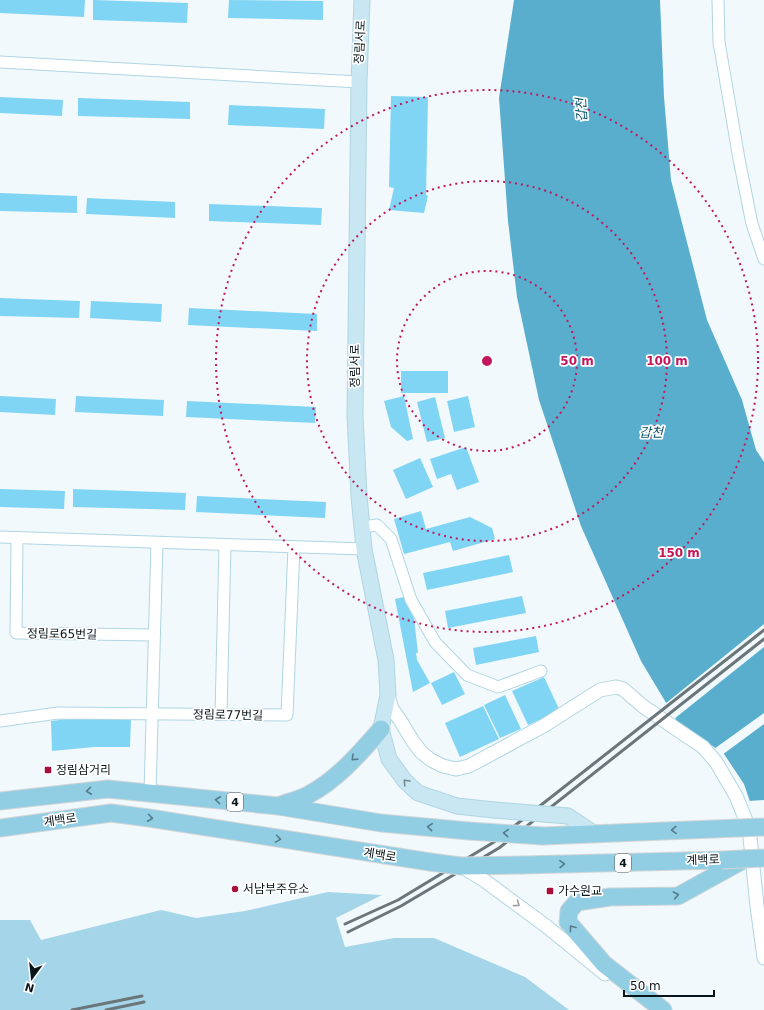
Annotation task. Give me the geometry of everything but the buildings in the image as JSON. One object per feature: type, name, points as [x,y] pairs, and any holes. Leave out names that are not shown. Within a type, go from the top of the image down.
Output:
[{"type":"main road","name":"정림서로","points":[[362,0],[359,82],[355,416],[359,496],[364,549],[386,660],[388,695],[381,729]]},
{"type":"main road","points":[[278,806],[308,795],[337,775],[381,729]]},
{"type":"main road","points":[[381,729],[389,759],[405,782],[418,793],[457,806],[568,816],[595,834]]},
{"type":"main road","name":"계백로","points":[[0,801],[108,789],[278,806],[381,823],[543,836],[595,834]]},
{"type":"main road","name":"계백로","points":[[0,828],[111,813],[461,866],[724,865],[756,858]]},
{"type":"main road","name":"4","points":[[595,834],[764,827]]},
{"type":"main road","points":[[663,1010],[604,964],[568,922],[569,911],[577,902],[591,899],[610,897],[678,896],[724,865]]},
{"type":"street","points":[[718,0],[719,42],[739,159],[752,224],[764,259]]},
{"type":"street","points":[[0,62],[359,82]]},
{"type":"street","points":[[362,527],[377,525],[391,539],[411,600],[435,642],[467,675],[498,687],[541,671]]},
{"type":"street","points":[[0,537],[364,549]]},
{"type":"street","name":"정림로65번길","points":[[17,538],[16,633],[154,635]]},
{"type":"street","points":[[150,794],[157,542]]},
{"type":"street","points":[[221,714],[225,545]]},
{"type":"street","name":"정림로77번길","points":[[0,721],[58,713],[287,715],[294,547]]},
{"type":"street","points":[[388,695],[392,709],[421,752],[431,760],[443,766],[456,769],[469,766],[539,729],[600,690],[616,688],[623,689],[644,706],[703,747],[716,762],[736,796],[749,828],[764,958]]},
{"type":"street","points":[[461,866],[485,881],[546,926],[650,1010]]},
{"type":"shaded area","points":[[328,892],[382,895],[336,918],[345,947],[394,938],[434,938],[525,977],[569,1010],[0,1010],[0,920],[30,920],[41,940],[161,910],[196,918],[245,911]]},
{"type":"water","name":"갑천","points":[[514,0],[660,0],[664,97],[671,180],[707,320],[742,400],[756,450],[764,462],[764,843],[744,784],[724,754],[677,721],[641,661],[581,526],[539,400],[517,297],[508,221],[499,98]]},
{"type":"pier","points":[[764,624],[764,647],[674,719],[665,704]]},
{"type":"pier","points":[[764,713],[764,724],[722,755],[714,749]]},
{"type":"pier","points":[[764,800],[764,845],[762,844],[748,801]]},
{"type":"railway","points":[[345,924],[398,900],[494,842],[764,630]]},
{"type":"railway","points":[[348,932],[401,906],[499,848],[764,639]]},
{"type":"railway","points":[[72,1010],[142,996]]},
{"type":"railway","points":[[106,1010],[144,1002]]},
{"type":"place","name":"정림삼거리","points":[[48,770]]},
{"type":"place","name":"서남부주유소","points":[[235,889]]},
{"type":"place","name":"가수원교","points":[[550,891]]}]
